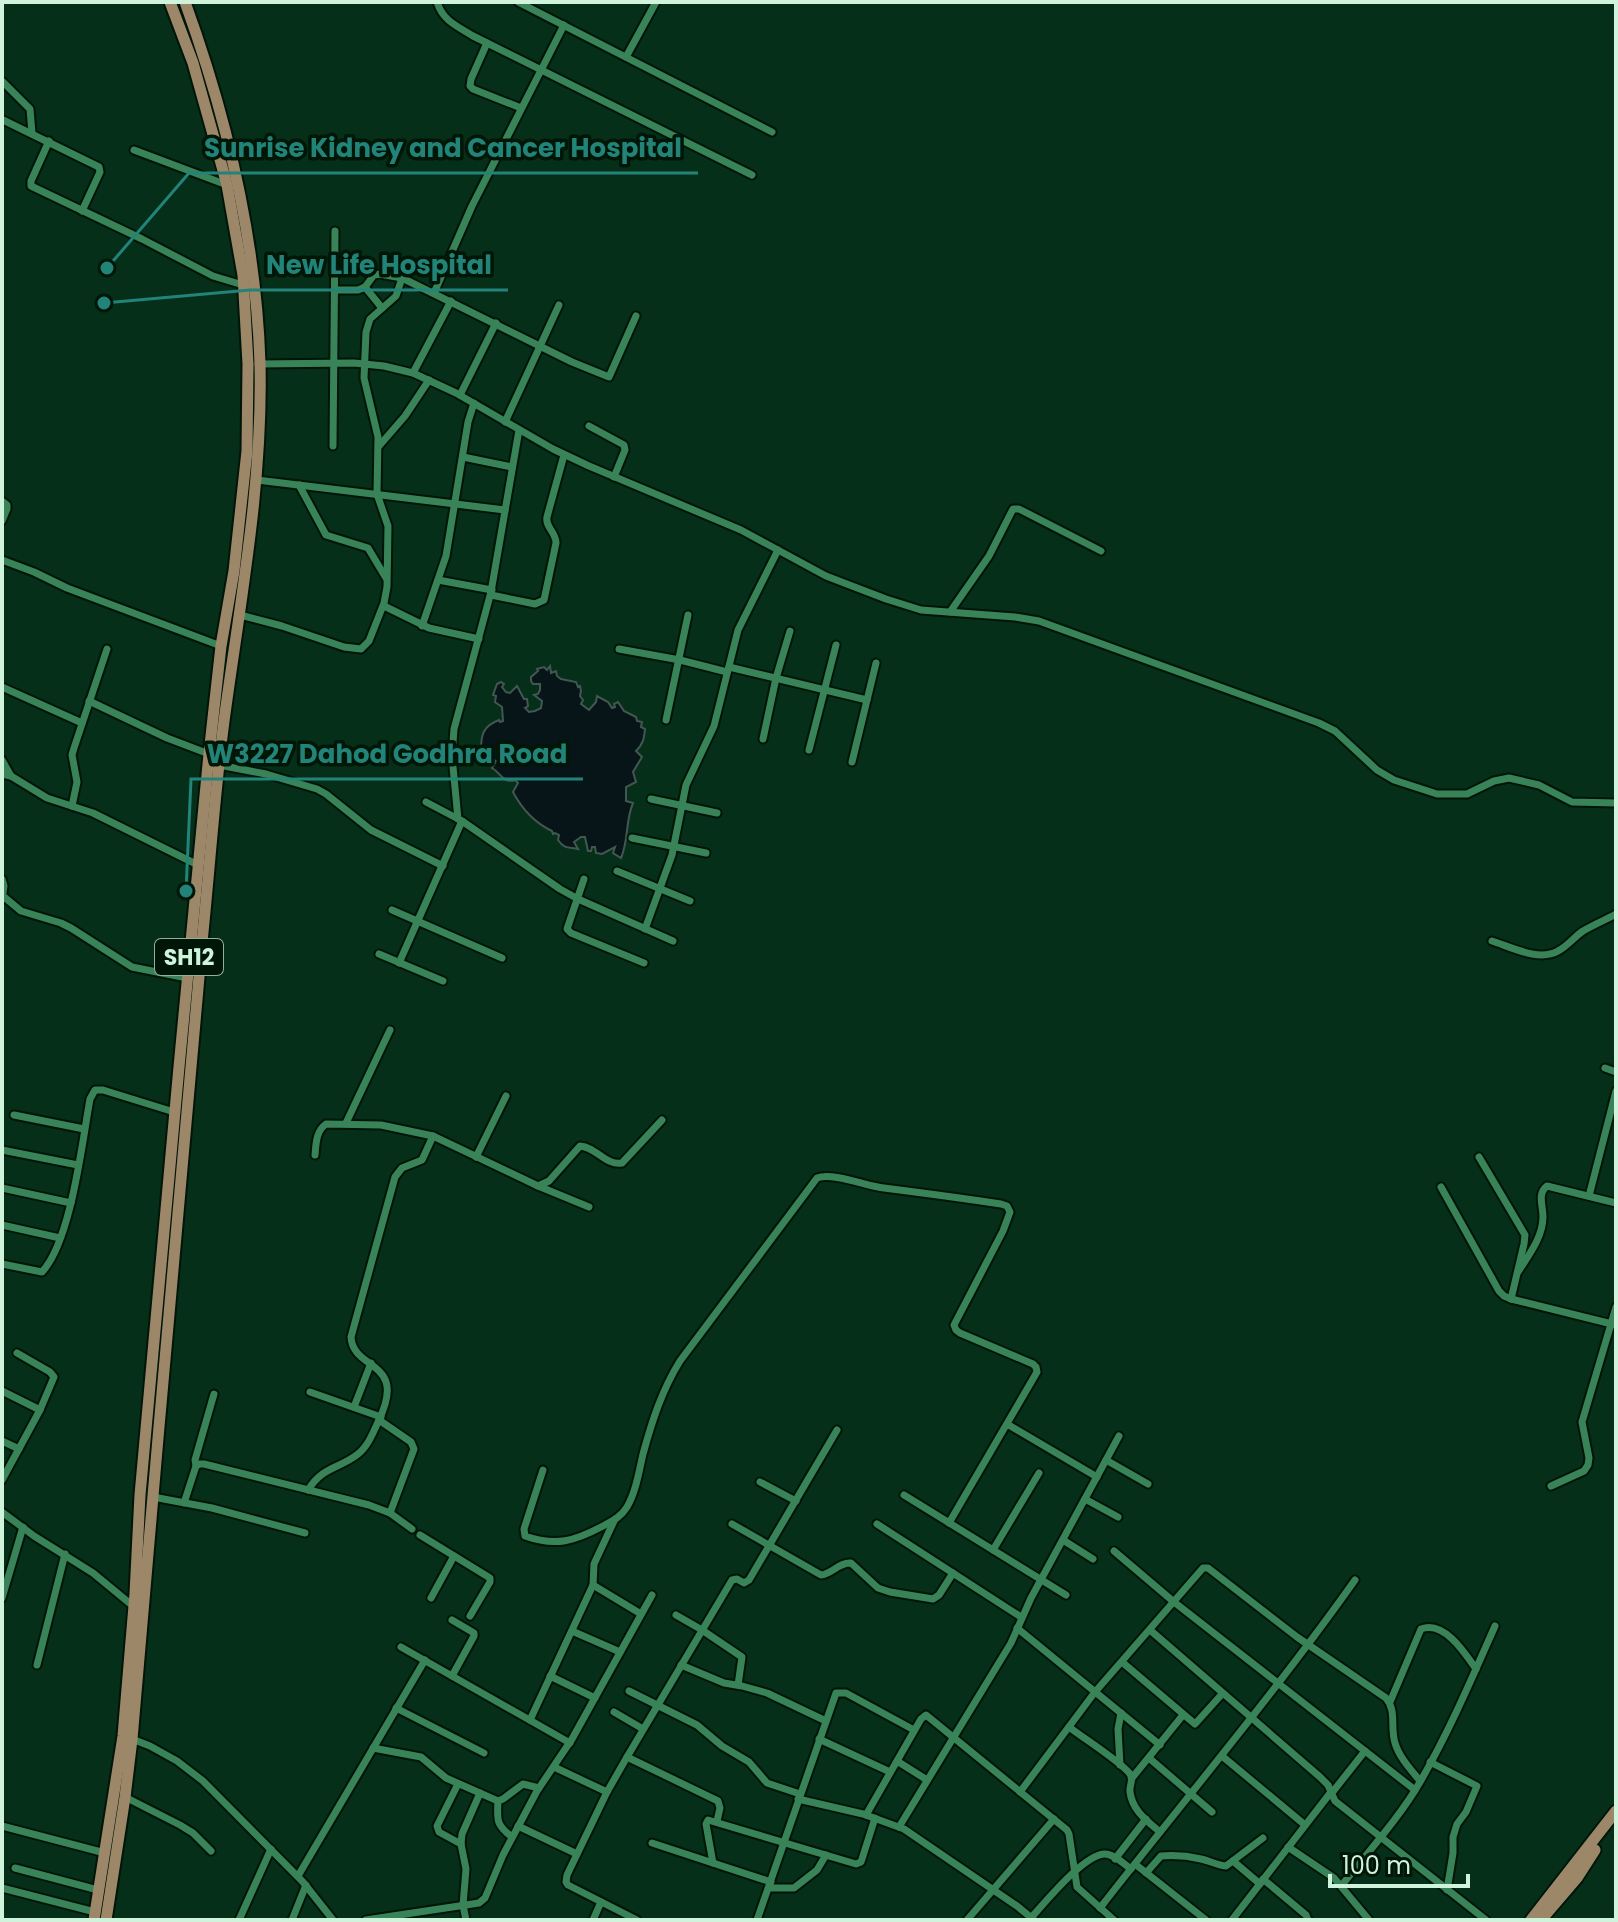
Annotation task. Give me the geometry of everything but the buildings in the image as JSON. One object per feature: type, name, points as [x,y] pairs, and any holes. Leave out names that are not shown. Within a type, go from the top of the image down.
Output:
[{"type":"main road","name":"SH12","points":[[94,1916],[123,1736],[140,1495],[174,1112],[209,754],[221,646],[234,571],[254,364],[227,185],[193,63],[170,2]]},
{"type":"main road","points":[[106,1920],[132,1739],[219,765],[257,480],[254,272],[236,173],[218,102],[185,2]]},
{"type":"main road","points":[[1531,1920],[1616,1811]]},
{"type":"main road","points":[[1541,1920],[1577,1878],[1616,1820]]},
{"type":"street","points":[[437,2],[448,21],[487,43],[752,175]]},
{"type":"street","points":[[518,2],[772,132]]},
{"type":"street","points":[[626,57],[656,2]]},
{"type":"street","points":[[434,293],[472,206],[564,25]]},
{"type":"street","points":[[487,43],[470,86],[521,108]]},
{"type":"street","points":[[2,81],[30,109],[32,133]]},
{"type":"street","points":[[3,120],[100,169],[82,211]]},
{"type":"street","points":[[49,141],[30,184],[213,276],[243,285]]},
{"type":"street","points":[[134,150],[227,185]]},
{"type":"street","points":[[333,446],[335,231]]},
{"type":"street","points":[[334,290],[358,290],[365,287],[374,275],[402,278],[572,362],[609,377],[636,316]]},
{"type":"street","points":[[240,615],[344,647],[361,649],[369,641],[384,606],[388,526],[377,494],[379,446],[365,388],[363,364],[367,325],[374,314],[396,296],[402,278]]},
{"type":"street","points":[[365,287],[382,308]]},
{"type":"street","points":[[413,373],[451,301]]},
{"type":"street","points":[[505,422],[559,305]]},
{"type":"street","points":[[460,395],[496,323]]},
{"type":"street","points":[[254,364],[363,364],[413,373],[460,395],[564,455],[741,530],[826,576],[921,610],[1039,621],[1319,723],[1335,731],[1377,770],[1394,780],[1421,789],[1437,794],[1467,794],[1494,781],[1509,778],[1526,780],[1572,802],[1616,803]]},
{"type":"street","points":[[379,446],[405,416],[429,380]]},
{"type":"street","points":[[422,626],[446,556],[468,422],[474,403]]},
{"type":"street","points":[[589,426],[624,445],[625,450],[614,477]]},
{"type":"street","points":[[399,963],[443,866],[460,820],[453,740],[491,592],[519,430]]},
{"type":"street","points":[[438,580],[535,604],[544,600],[556,543],[547,517],[564,455]]},
{"type":"street","points":[[463,457],[512,467]]},
{"type":"street","points":[[257,480],[505,510]]},
{"type":"street","points":[[299,485],[326,535],[368,548],[387,580]]},
{"type":"street","points":[[2,501],[7,505],[2,521]]},
{"type":"street","points":[[950,612],[989,556],[1013,509],[1019,509],[1101,551]]},
{"type":"street","points":[[645,929],[674,846],[688,778],[714,726],[738,630],[778,550]]},
{"type":"street","points":[[2,560],[221,646]]},
{"type":"street","points":[[384,606],[422,626],[479,639]]},
{"type":"street","points":[[666,720],[688,615]]},
{"type":"street","points":[[763,739],[790,631]]},
{"type":"street","points":[[809,750],[836,645]]},
{"type":"street","points":[[72,806],[77,782],[72,755],[107,649]]},
{"type":"street","points":[[619,649],[776,678],[867,700]]},
{"type":"street","points":[[852,762],[876,663]]},
{"type":"street","points":[[2,687],[82,723]]},
{"type":"street","points":[[89,701],[209,754]]},
{"type":"street","points":[[2,760],[6,775],[47,798],[93,813],[198,865]]},
{"type":"street","points":[[219,765],[266,774],[317,789],[371,830],[443,866]]},
{"type":"street","points":[[651,799],[717,813]]},
{"type":"street","points":[[426,802],[460,820],[560,889],[673,941]]},
{"type":"street","points":[[632,838],[706,853]]},
{"type":"street","points":[[617,871],[690,901]]},
{"type":"street","points":[[2,879],[2,897],[21,911],[61,923],[132,967],[187,978]]},
{"type":"street","points":[[584,879],[567,929],[644,963]]},
{"type":"street","points":[[392,910],[502,958]]},
{"type":"street","points":[[1492,941],[1537,955],[1551,954],[1585,930],[1616,914]]},
{"type":"street","points":[[379,954],[443,981]]},
{"type":"street","points":[[346,1123],[390,1030]]},
{"type":"street","points":[[1605,1068],[1616,1072]]},
{"type":"street","points":[[2,1264],[42,1272],[54,1253],[71,1203],[90,1099],[95,1090],[99,1088],[174,1112]]},
{"type":"street","points":[[1589,1196],[1616,1091]]},
{"type":"street","points":[[476,1157],[506,1096]]},
{"type":"street","points":[[14,1115],[84,1129]]},
{"type":"street","points":[[538,1186],[549,1181],[580,1146],[591,1149],[613,1164],[622,1163],[662,1120]]},
{"type":"street","points":[[315,1155],[321,1128],[326,1124],[381,1125],[433,1136],[589,1207]]},
{"type":"street","points":[[308,1490],[321,1474],[358,1454],[368,1443],[388,1396],[385,1378],[355,1352],[351,1337],[395,1177],[402,1168],[422,1160],[433,1136]]},
{"type":"street","points":[[2,1150],[78,1165]]},
{"type":"street","points":[[1479,1157],[1525,1235],[1511,1299]]},
{"type":"street","points":[[543,1470],[524,1529],[525,1536],[571,1541],[614,1520],[625,1511],[659,1399],[674,1370],[817,1178],[822,1176],[881,1188],[1007,1206],[1010,1212],[954,1325],[960,1333],[1033,1364],[1037,1372],[949,1523]]},
{"type":"street","points":[[1518,1272],[1542,1227],[1543,1188],[1547,1186],[1616,1203]]},
{"type":"street","points":[[1441,1187],[1504,1296],[1614,1324]]},
{"type":"street","points":[[2,1188],[71,1203]]},
{"type":"street","points":[[2,1225],[60,1238]]},
{"type":"street","points":[[1551,1486],[1584,1471],[1588,1465],[1582,1422],[1614,1324],[1616,1307]]},
{"type":"street","points":[[2,1480],[54,1377],[17,1353]]},
{"type":"street","points":[[354,1407],[371,1363]]},
{"type":"street","points":[[2,1391],[40,1410]]},
{"type":"street","points":[[310,1392],[380,1418],[411,1442],[414,1449],[390,1513]]},
{"type":"street","points":[[184,1503],[214,1394]]},
{"type":"street","points":[[1007,1424],[1097,1477]]},
{"type":"street","points":[[637,1920],[566,1882],[567,1875],[607,1792],[732,1580],[747,1583],[837,1430]]},
{"type":"street","points":[[899,1827],[1011,1643],[1021,1617],[1119,1436]]},
{"type":"street","points":[[2,1441],[19,1449]]},
{"type":"street","points":[[1106,1460],[1148,1484]]},
{"type":"street","points":[[196,1466],[204,1464],[369,1505],[390,1513],[412,1529]]},
{"type":"street","points":[[993,1550],[1039,1473]]},
{"type":"street","points":[[760,1482],[796,1501]]},
{"type":"street","points":[[904,1495],[1066,1595]]},
{"type":"street","points":[[153,1497],[212,1508],[305,1533]]},
{"type":"street","points":[[1085,1499],[1118,1517]]},
{"type":"street","points":[[2,1512],[93,1573],[134,1607]]},
{"type":"street","points":[[530,1720],[593,1585],[594,1564],[614,1520]]},
{"type":"street","points":[[732,1524],[821,1575],[851,1563],[878,1588],[890,1592],[933,1599],[953,1573]]},
{"type":"street","points":[[877,1524],[1021,1617]]},
{"type":"street","points":[[2,1598],[23,1527]]},
{"type":"street","points":[[420,1535],[490,1578],[470,1616]]},
{"type":"street","points":[[1063,1540],[1093,1559]]},
{"type":"street","points":[[1114,1551],[1174,1602],[1415,1790]]},
{"type":"street","points":[[37,1665],[65,1554]]},
{"type":"street","points":[[431,1598],[454,1556]]},
{"type":"street","points":[[1020,1792],[1095,1692],[1203,1568],[1208,1568],[1309,1646],[1390,1702],[1395,1745],[1420,1781]]},
{"type":"street","points":[[1100,1908],[1309,1646],[1355,1580]]},
{"type":"street","points":[[593,1585],[641,1614]]},
{"type":"street","points":[[366,1920],[479,1903],[485,1898],[518,1826],[570,1743],[652,1595]]},
{"type":"street","points":[[676,1615],[742,1657],[738,1685]]},
{"type":"street","points":[[452,1620],[474,1633],[474,1636],[452,1676]]},
{"type":"street","points":[[1390,1702],[1421,1629],[1427,1626],[1455,1640],[1476,1669]]},
{"type":"street","points":[[1342,1885],[1415,1790],[1495,1626]]},
{"type":"street","points":[[1017,1628],[1160,1745]]},
{"type":"street","points":[[1150,1630],[1320,1777],[1328,1785],[1335,1801],[1486,1920]]},
{"type":"street","points":[[572,1631],[620,1652]]},
{"type":"street","points":[[401,1647],[570,1743]]},
{"type":"street","points":[[298,1876],[425,1660]]},
{"type":"street","points":[[1122,1662],[1192,1724],[1197,1724],[1222,1694]]},
{"type":"street","points":[[681,1665],[724,1683],[767,1693],[826,1721]]},
{"type":"street","points":[[550,1676],[595,1698]]},
{"type":"street","points":[[629,1691],[697,1725],[722,1746],[749,1762],[767,1783],[899,1827],[994,1890],[1031,1919],[1074,1871],[1106,1854],[1146,1873],[1206,1920]]},
{"type":"street","points":[[757,1920],[836,1693],[841,1692],[914,1730]]},
{"type":"street","points":[[396,1708],[484,1753]]},
{"type":"street","points":[[614,1712],[643,1729]]},
{"type":"street","points":[[1120,1765],[1118,1729],[1121,1713]]},
{"type":"street","points":[[866,1815],[914,1730],[926,1715],[1069,1834],[1077,1887],[1114,1920]]},
{"type":"street","points":[[1160,1832],[1137,1811],[1130,1788],[1132,1778],[1183,1715]]},
{"type":"street","points":[[1069,1727],[1120,1765],[1132,1778]]},
{"type":"street","points":[[132,1739],[177,1761],[203,1781],[298,1876],[333,1920]]},
{"type":"street","points":[[819,1739],[890,1772]]},
{"type":"street","points":[[373,1748],[421,1757],[446,1778],[498,1801],[523,1784],[539,1788]]},
{"type":"street","points":[[1232,1920],[1365,1751]]},
{"type":"street","points":[[1222,1756],[1305,1825]]},
{"type":"street","points":[[627,1757],[718,1801],[717,1821]]},
{"type":"street","points":[[1149,1758],[1212,1812]]},
{"type":"street","points":[[897,1761],[927,1780]]},
{"type":"street","points":[[1430,1762],[1477,1786],[1453,1837],[1447,1890]]},
{"type":"street","points":[[554,1767],[607,1792]]},
{"type":"street","points":[[458,1784],[437,1826],[439,1832],[461,1844]]},
{"type":"street","points":[[466,1920],[462,1834],[480,1793]]},
{"type":"street","points":[[125,1797],[193,1833],[211,1851]]},
{"type":"street","points":[[498,1801],[499,1824],[512,1837]]},
{"type":"street","points":[[713,1863],[706,1824],[708,1820],[856,1864],[861,1862],[875,1818]]},
{"type":"street","points":[[967,1920],[1054,1819]]},
{"type":"street","points":[[1115,1859],[1146,1819]]},
{"type":"street","points":[[2,1826],[105,1853]]},
{"type":"street","points":[[518,1826],[577,1854]]},
{"type":"street","points":[[1146,1873],[1161,1856],[1172,1855],[1226,1866],[1263,1838]]},
{"type":"street","points":[[652,1843],[787,1889],[794,1888],[817,1870],[826,1855]]},
{"type":"street","points":[[1288,1847],[1342,1885],[1369,1920]]},
{"type":"street","points":[[239,1920],[271,1849]]},
{"type":"street","points":[[1233,1861],[1306,1915],[1308,1920]]},
{"type":"street","points":[[15,1868],[98,1890]]},
{"type":"street","points":[[292,1920],[306,1885]]},
{"type":"street","points":[[2,1888],[94,1916]]},
{"type":"street","points":[[593,1920],[601,1902]]},
{"type":"shaded area","points":[[550,666],[551,673],[556,671],[561,679],[580,686],[581,704],[589,710],[597,696],[612,708],[618,702],[624,711],[642,722],[641,727],[645,729],[643,741],[636,751],[642,757],[633,772],[636,782],[626,787],[626,801],[633,803],[621,858],[613,853],[615,847],[602,854],[596,853],[595,847],[588,851],[585,837],[574,842],[578,849],[562,845],[559,835],[535,820],[520,804],[513,792],[518,783],[505,779],[492,768],[496,761],[489,757],[485,749],[481,749],[486,728],[494,722],[503,721],[502,707],[495,702],[496,696],[493,695],[497,684],[504,684],[502,687],[510,693],[517,686],[527,699],[528,706],[525,708],[529,712],[535,711],[541,708],[542,701],[534,695],[538,694],[540,684],[533,684],[531,677],[537,669],[544,667],[547,670]]},
{"type":"place","name":"Sunrise Kidney and Cancer Hospital","points":[[107,268]]},
{"type":"place","name":"New Life Hospital","points":[[104,303]]},
{"type":"place","name":"W3227 Dahod Godhra Road","points":[[186,891]]}]
